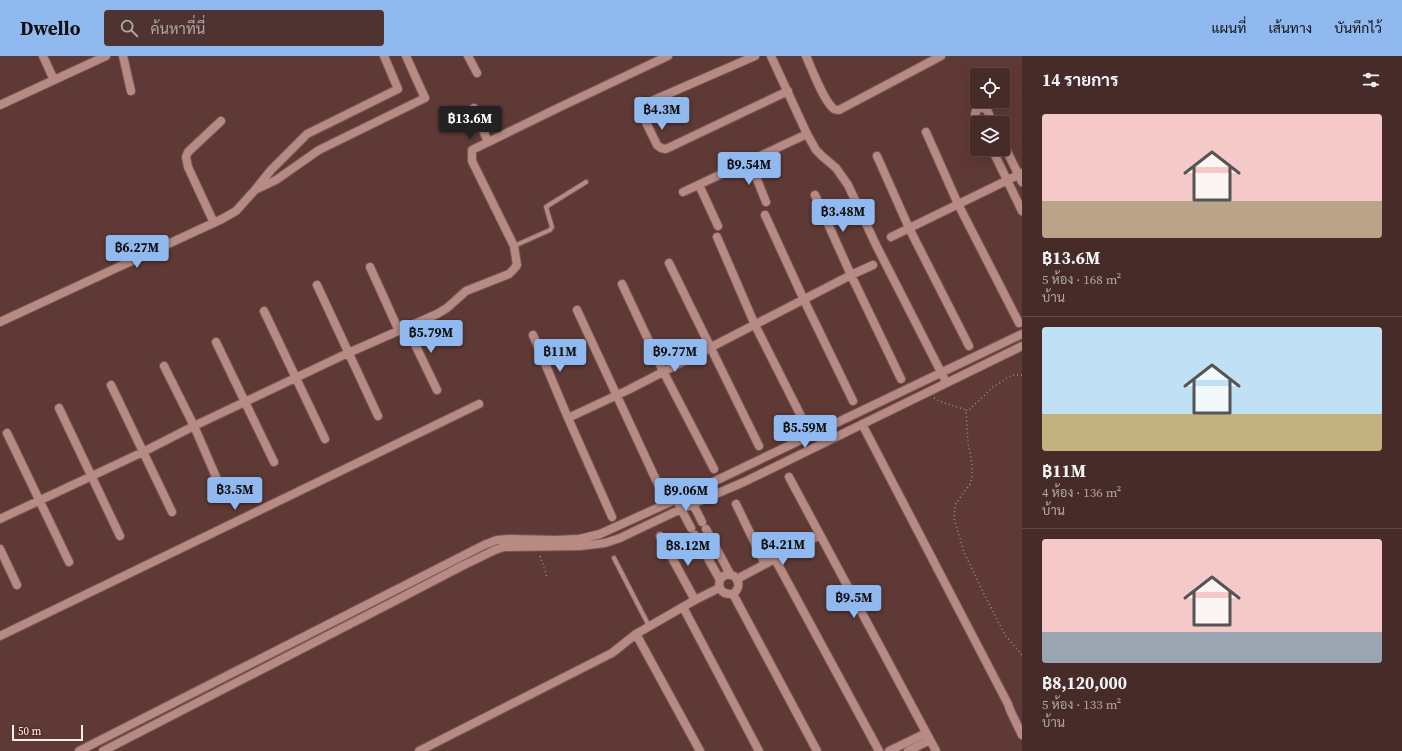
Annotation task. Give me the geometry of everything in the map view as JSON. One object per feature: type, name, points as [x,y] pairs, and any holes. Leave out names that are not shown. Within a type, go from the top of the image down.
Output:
[{"type":"street","points":[[43,56],[54,80]]},
{"type":"street","points":[[0,105],[106,56]]},
{"type":"street","points":[[123,56],[131,90]]},
{"type":"street","points":[[0,322],[214,223],[236,211],[271,170],[307,134],[398,89],[384,56]]},
{"type":"street","points":[[255,190],[276,180],[319,150],[425,98],[406,56]]},
{"type":"street","points":[[468,56],[477,73]]},
{"type":"street","points":[[0,519],[348,353],[437,314],[466,291],[509,274],[517,265],[517,257],[514,246],[472,161],[472,150],[668,56]]},
{"type":"street","points":[[755,56],[642,106],[640,110],[657,145],[666,149],[788,91]]},
{"type":"street","points":[[771,56],[807,134],[816,150],[836,168],[848,185],[876,246],[947,383]]},
{"type":"street","points":[[806,56],[826,100],[832,108],[835,110],[840,110],[940,56]]},
{"type":"street","points":[[975,116],[974,114],[981,107],[987,110],[990,116]]},
{"type":"street","points":[[474,108],[488,142]]},
{"type":"street","points":[[214,223],[188,167],[186,157],[188,152],[221,121]]},
{"type":"street","points":[[926,132],[958,204],[1019,323]]},
{"type":"street","points":[[683,192],[750,162],[807,134]]},
{"type":"street","points":[[877,156],[909,228],[969,346]]},
{"type":"street","points":[[995,156],[1022,211]]},
{"type":"street","points":[[890,238],[1007,180],[1021,177],[1010,156]]},
{"type":"street","points":[[750,162],[766,202]]},
{"type":"street","points":[[699,185],[718,226]]},
{"type":"street","points":[[814,195],[901,379]]},
{"type":"street","points":[[765,215],[853,401]]},
{"type":"street","points":[[717,237],[755,325],[806,426]]},
{"type":"street","points":[[669,263],[759,446]]},
{"type":"street","points":[[568,418],[663,372],[873,265]]},
{"type":"street","points":[[370,267],[438,390]]},
{"type":"street","points":[[622,284],[663,372],[714,469]]},
{"type":"street","points":[[317,285],[378,416]]},
{"type":"street","points":[[577,310],[663,495]]},
{"type":"street","points":[[264,312],[325,439]]},
{"type":"street","points":[[580,542],[600,534],[614,523],[688,494],[1022,334]]},
{"type":"street","points":[[534,335],[620,538]]},
{"type":"street","points":[[216,342],[274,462]]},
{"type":"street","points":[[103,751],[495,550],[556,543],[605,543],[620,538],[681,509],[744,482],[1022,346]]},
{"type":"street","points":[[164,366],[194,426],[217,479]]},
{"type":"street","points":[[111,385],[172,512]]},
{"type":"street","points":[[0,636],[479,404]]},
{"type":"street","points":[[59,408],[120,536]]},
{"type":"street","points":[[862,424],[1002,691],[1022,735]]},
{"type":"street","points":[[7,434],[69,562]]},
{"type":"street","points":[[789,477],[936,751]]},
{"type":"street","points":[[688,494],[738,587],[733,594]]},
{"type":"street","points":[[677,499],[719,584],[725,594],[733,594]]},
{"type":"street","points":[[736,504],[765,564]]},
{"type":"street","points":[[419,751],[612,653],[636,634],[695,600],[719,584],[724,575],[733,576],[765,564],[820,535]]},
{"type":"street","points":[[660,536],[695,600]]},
{"type":"street","points":[[79,751],[484,545],[497,540],[509,539],[556,543]]},
{"type":"street","points":[[0,549],[17,585]]},
{"type":"street","points":[[775,559],[879,751]]},
{"type":"street","points":[[733,594],[817,751]]},
{"type":"street","points":[[683,607],[759,751]]},
{"type":"street","points":[[636,634],[700,751]]},
{"type":"street","points":[[889,751],[928,736]]},
{"type":"street","points":[[908,751],[928,736]]},
{"type":"lane","points":[[514,246],[550,230],[552,226],[546,207],[586,182]]},
{"type":"lane","points":[[614,558],[649,626]]},
{"type":"path","points":[[926,393],[939,401],[968,411],[993,387],[1012,375],[1022,375]]},
{"type":"path","points":[[966,410],[968,443],[972,463],[972,477],[970,484],[956,505],[954,518],[964,552],[980,585],[1005,635],[1022,655]]},
{"type":"path","points":[[537,546],[547,577]]}]
